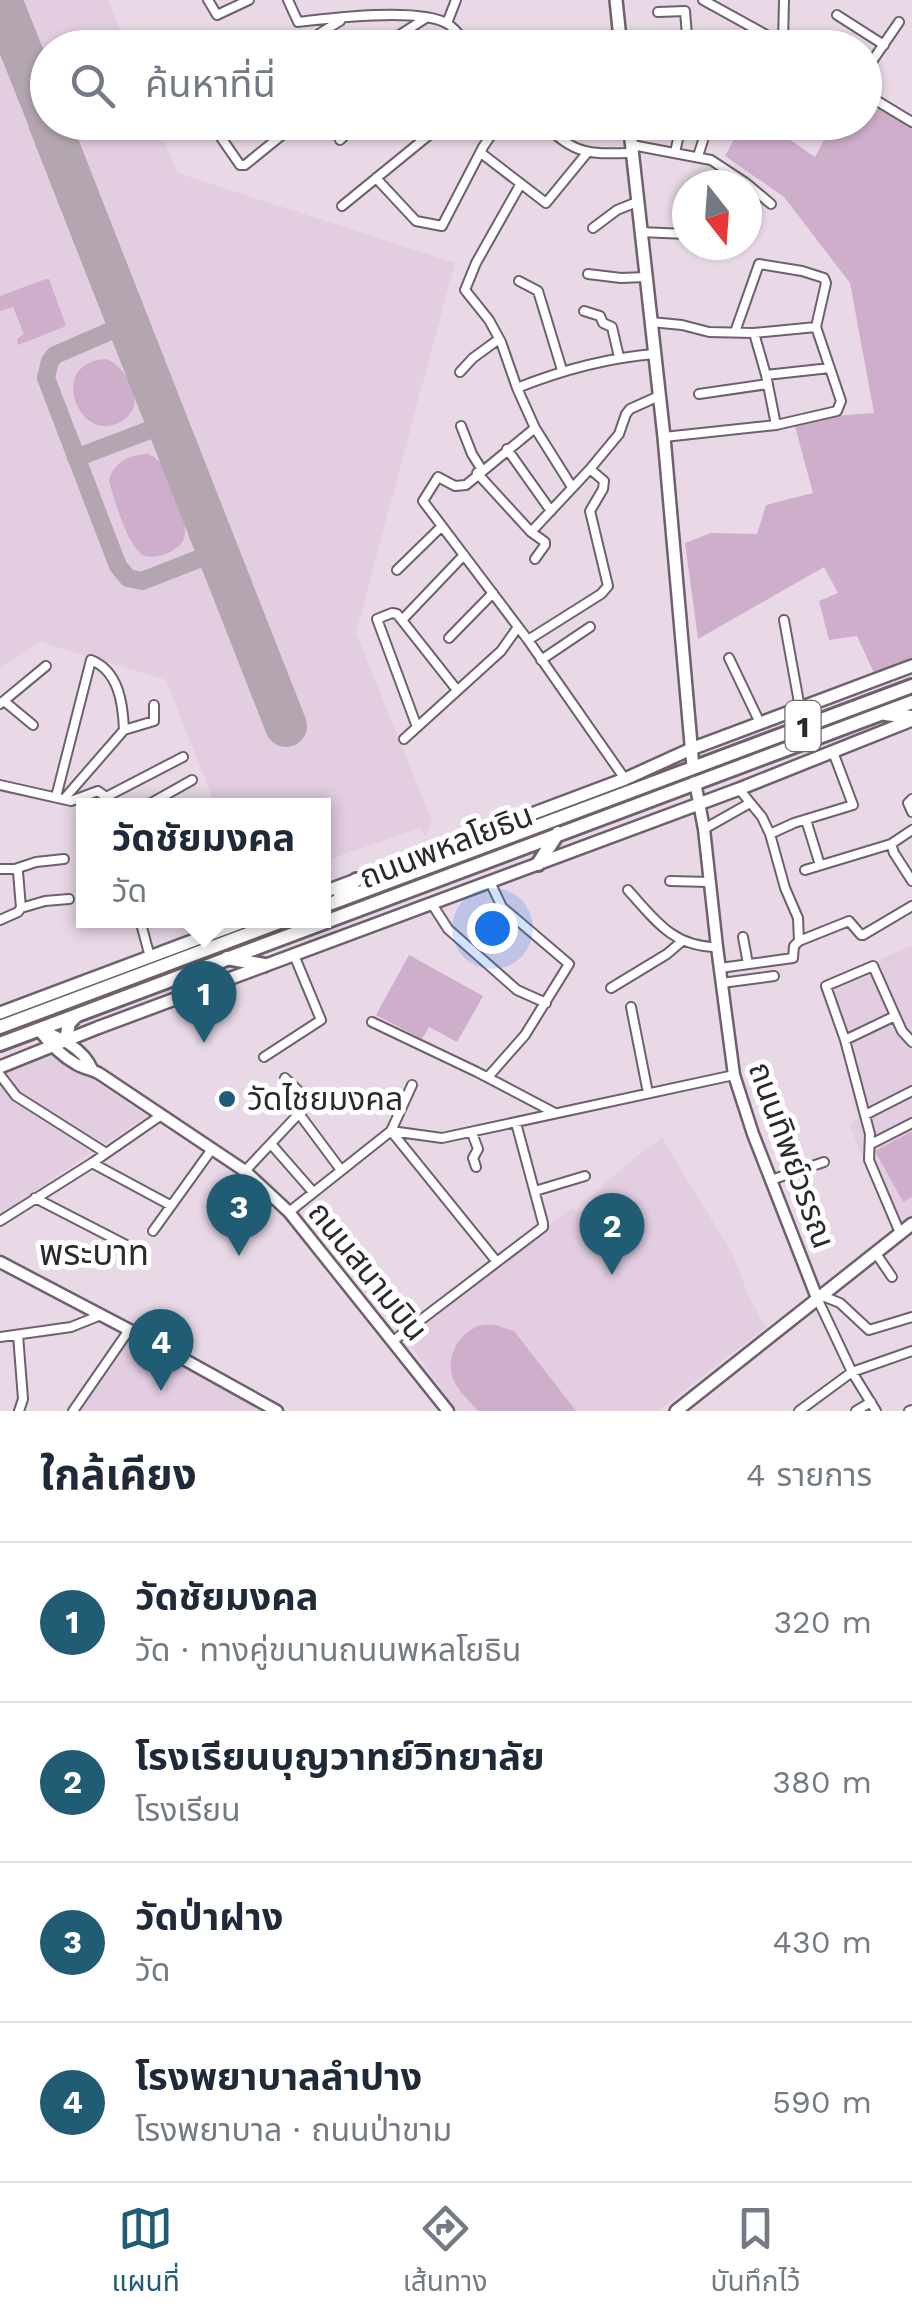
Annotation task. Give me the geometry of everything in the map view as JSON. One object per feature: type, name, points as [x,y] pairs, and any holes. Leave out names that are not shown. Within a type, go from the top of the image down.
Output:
[{"type":"highway","name":"ถนนพหลโยธิน","points":[[331,899],[912,686]]},
{"type":"highway","name":"ถนนพหลโยธิน","points":[[331,919],[912,702]]},
{"type":"highway","points":[[881,714],[912,719]]},
{"type":"highway","points":[[693,767],[695,782]]},
{"type":"highway","points":[[483,832],[520,832]]},
{"type":"highway","points":[[538,864],[558,834]]},
{"type":"highway","points":[[331,898],[356,880]]},
{"type":"highway","points":[[0,1026],[264,928]]},
{"type":"highway","name":"ถนนพหลโยธิน","points":[[0,1044],[306,928]]},
{"type":"highway","points":[[225,958],[264,965]]},
{"type":"highway","points":[[59,1044],[77,1014]]},
{"type":"highway","points":[[22,1019],[38,1029]]},
{"type":"main road","points":[[616,0],[618,30]]},
{"type":"main road","points":[[630,140],[660,396],[693,767]]},
{"type":"main road","name":"1","points":[[356,880],[912,666]]},
{"type":"main road","name":"1","points":[[0,1067],[740,788],[912,719]]},
{"type":"main road","points":[[3,1009],[227,928]]},
{"type":"main road","points":[[676,1411],[693,1406],[818,1296],[912,1224]]},
{"type":"street","points":[[208,0],[217,15],[250,0]]},
{"type":"street","points":[[288,0],[298,22],[381,13],[448,23],[454,30]]},
{"type":"street","points":[[448,23],[456,0]]},
{"type":"street","points":[[702,0],[757,30]]},
{"type":"street","points":[[784,0],[786,30]]},
{"type":"street","points":[[658,12],[685,11],[687,30]]},
{"type":"street","points":[[836,15],[860,30]]},
{"type":"street","points":[[325,30],[344,18]]},
{"type":"street","points":[[407,30],[426,18]]},
{"type":"street","points":[[882,48],[899,22]]},
{"type":"street","points":[[882,104],[912,122]]},
{"type":"street","points":[[223,140],[240,164],[245,164],[275,140]]},
{"type":"street","points":[[342,206],[423,140]]},
{"type":"street","points":[[376,178],[416,221],[442,226],[489,140]]},
{"type":"street","points":[[561,140],[587,153],[631,149],[698,156],[725,168],[771,204]]},
{"type":"street","points":[[674,152],[677,140]]},
{"type":"street","points":[[698,156],[704,140]]},
{"type":"street","points":[[481,153],[546,203],[587,153]]},
{"type":"street","points":[[520,184],[465,290],[489,320],[535,428],[572,487]]},
{"type":"street","points":[[593,228],[617,210],[637,202]]},
{"type":"street","points":[[640,232],[672,233]]},
{"type":"street","points":[[664,437],[776,425],[837,411],[841,406],[816,327],[824,278],[802,270],[759,264],[735,332]]},
{"type":"street","points":[[588,274],[646,278]]},
{"type":"street","points":[[520,281],[538,291],[562,370]]},
{"type":"street","points":[[584,311],[600,316],[603,323],[612,327],[619,357]]},
{"type":"street","points":[[651,322],[682,324],[709,332],[754,333],[816,327]]},
{"type":"street","points":[[754,333],[776,425]]},
{"type":"street","points":[[460,372],[499,339]]},
{"type":"street","points":[[517,388],[562,370],[619,357],[654,354]]},
{"type":"street","points":[[699,394],[830,368]]},
{"type":"street","points":[[530,532],[619,434],[630,409],[660,396]]},
{"type":"street","points":[[460,426],[480,472],[530,532],[546,544],[535,559]]},
{"type":"street","points":[[535,428],[466,484],[455,486],[440,476],[423,502],[518,626],[625,779]]},
{"type":"street","points":[[507,449],[551,511]]},
{"type":"street","points":[[528,640],[608,586],[590,512],[604,482],[590,468]]},
{"type":"street","points":[[397,570],[442,526]]},
{"type":"street","points":[[402,620],[464,555]]},
{"type":"street","points":[[449,638],[493,593]]},
{"type":"street","points":[[416,727],[376,622],[379,618],[394,612],[458,690]]},
{"type":"street","points":[[784,620],[800,708]]},
{"type":"street","points":[[404,739],[501,651],[518,626]]},
{"type":"street","points":[[541,660],[590,627]]},
{"type":"street","points":[[729,658],[760,723]]},
{"type":"street","points":[[60,798],[92,660],[101,664],[114,680],[124,730]]},
{"type":"street","points":[[34,725],[2,702],[46,666]]},
{"type":"street","points":[[60,798],[124,730],[154,721],[154,705]]},
{"type":"street","points":[[770,834],[853,805],[833,752]]},
{"type":"street","points":[[112,798],[183,756]]},
{"type":"street","points":[[160,798],[192,780]]},
{"type":"street","name":"ถนนทิพย์วรรณ","points":[[695,782],[734,1075],[747,1118],[818,1296],[852,1372],[876,1411]]},
{"type":"street","points":[[0,785],[76,799]]},
{"type":"street","points":[[740,788],[770,834],[784,888],[798,918],[798,941]]},
{"type":"street","points":[[80,798],[98,792],[104,798]]},
{"type":"street","points":[[912,799],[908,803],[912,812]]},
{"type":"street","points":[[704,829],[750,804]]},
{"type":"street","points":[[806,820],[820,865]]},
{"type":"street","points":[[805,870],[892,844],[912,830]]},
{"type":"street","points":[[892,844],[912,880]]},
{"type":"street","points":[[0,869],[64,859]]},
{"type":"street","points":[[15,869],[20,876],[21,908]]},
{"type":"street","points":[[670,881],[709,882]]},
{"type":"street","points":[[488,1078],[525,1035],[570,964],[502,907],[490,882]]},
{"type":"street","points":[[628,890],[681,942],[716,947]]},
{"type":"street","points":[[0,920],[45,900],[68,899]]},
{"type":"street","points":[[432,904],[448,929],[517,990],[546,1003]]},
{"type":"street","points":[[720,968],[792,958],[798,941],[849,922],[863,935],[912,906]]},
{"type":"street","points":[[142,928],[150,957]]},
{"type":"street","points":[[744,937],[748,964]]},
{"type":"street","points":[[611,988],[681,942]]},
{"type":"street","points":[[264,1057],[321,1020],[294,955]]},
{"type":"street","points":[[900,1233],[869,1160],[871,1144],[865,1115],[826,986],[873,966],[902,1031],[912,1042]]},
{"type":"street","points":[[722,983],[774,976]]},
{"type":"street","points":[[631,1006],[648,1094]]},
{"type":"street","points":[[3,1009],[22,1019]]},
{"type":"street","points":[[845,1040],[895,1016]]},
{"type":"street","points":[[372,1022],[556,1113]]},
{"type":"street","name":"ถนนสนามบิน","points":[[38,1029],[88,1060],[92,1069],[160,1116],[246,1171],[289,1212],[448,1411]]},
{"type":"street","points":[[0,1075],[16,1096],[106,1153]]},
{"type":"street","points":[[392,1131],[442,1138],[734,1075]]},
{"type":"street","points":[[246,1171],[308,1104],[285,1078]]},
{"type":"street","points":[[289,1212],[392,1131],[412,1085]]},
{"type":"street","points":[[865,1115],[912,1091]]},
{"type":"street","points":[[300,1114],[341,1170]]},
{"type":"street","points":[[0,1221],[160,1116]]},
{"type":"street","points":[[393,1341],[544,1226],[516,1123]]},
{"type":"street","points":[[871,1144],[912,1123]]},
{"type":"street","points":[[392,1131],[497,1262]]},
{"type":"street","points":[[472,1133],[478,1149],[472,1158],[476,1166]]},
{"type":"street","points":[[271,1144],[314,1192]]},
{"type":"street","points":[[153,1231],[212,1149]]},
{"type":"street","points":[[772,1180],[824,1162]]},
{"type":"street","points":[[92,1163],[170,1205]]},
{"type":"street","points":[[535,1192],[585,1176]]},
{"type":"street","points":[[35,1198],[138,1252]]},
{"type":"street","points":[[876,1252],[892,1277]]},
{"type":"street","points":[[0,1262],[277,1411]]},
{"type":"street","points":[[818,1296],[840,1303],[869,1330],[912,1317]]},
{"type":"street","points":[[0,1337],[71,1326],[102,1316]]},
{"type":"street","points":[[74,1411],[128,1330]]},
{"type":"street","points":[[18,1335],[23,1400],[19,1411]]},
{"type":"street","points":[[799,1411],[852,1372],[912,1351]]},
{"type":"street","points":[[856,1411],[871,1402]]},
{"type":"shaded area","points":[[0,0],[108,0],[120,30],[30,30],[30,140],[164,140],[178,173],[455,263],[356,633],[432,821],[425,837],[420,828],[331,859],[331,798],[212,798],[166,680],[40,642],[0,668]]},
{"type":"shaded area","points":[[882,109],[912,127],[912,659],[874,673],[857,636],[829,640],[819,601],[838,593],[824,567],[698,639],[685,543],[711,533],[757,534],[766,505],[813,493],[793,419],[874,413],[850,283],[784,197],[762,182],[762,170],[745,170],[725,156],[734,140],[790,140],[815,157],[824,140],[882,140]]},
{"type":"shaded area","points":[[46,279],[66,326],[18,345],[17,339],[24,334],[13,307],[0,311],[0,296]]},
{"type":"shaded area","points":[[107,359],[126,376],[135,401],[128,416],[112,425],[97,425],[84,417],[73,389],[77,375],[87,364]]},
{"type":"shaded area","points":[[147,454],[162,464],[185,530],[178,547],[154,557],[145,556],[133,544],[109,480],[123,461]]},
{"type":"shaded area","points":[[912,945],[912,1215],[892,1229],[850,1126],[858,1118],[836,1026],[819,987]]},
{"type":"shaded area","points":[[409,955],[483,996],[457,1042],[429,1027],[422,1039],[376,1015]]},
{"type":"shaded area","points":[[54,1054],[147,1116],[0,1214],[0,1075]]},
{"type":"shaded area","points":[[912,1131],[912,1197],[903,1202],[875,1151]]},
{"type":"shaded area","points":[[662,1138],[732,1253],[766,1327],[658,1411],[457,1411],[404,1336],[572,1208],[580,1213],[605,1183]]},
{"type":"shaded area","points":[[496,1325],[514,1331],[576,1411],[478,1411],[453,1379],[452,1355],[472,1329]]},
{"type":"shaded area","points":[[127,1335],[271,1411],[76,1411]]},
{"type":"taxiway","points":[[129,323],[55,355],[46,378],[118,566],[128,578],[142,581],[219,551]]},
{"type":"taxiway","points":[[76,458],[168,423]]},
{"type":"runway","points":[[1,0],[30,73]]},
{"type":"runway","points":[[56,140],[286,726]]},
{"type":"place","name":"วัดชัยมงคล","points":[[204,1043]]},
{"type":"place","name":"วัดไชยมงคล","points":[[227,1099]]},
{"type":"place","name":"วัดป่าฝาง","points":[[239,1256]]},
{"type":"place","name":"โรงเรียนบุญวาทย์วิทยาลัย","points":[[612,1275]]},
{"type":"place","name":"โรงพยาบาลลำปาง","points":[[161,1391]]},
{"type":"district","name":"พระบาท","points":[[94,1253]]}]
